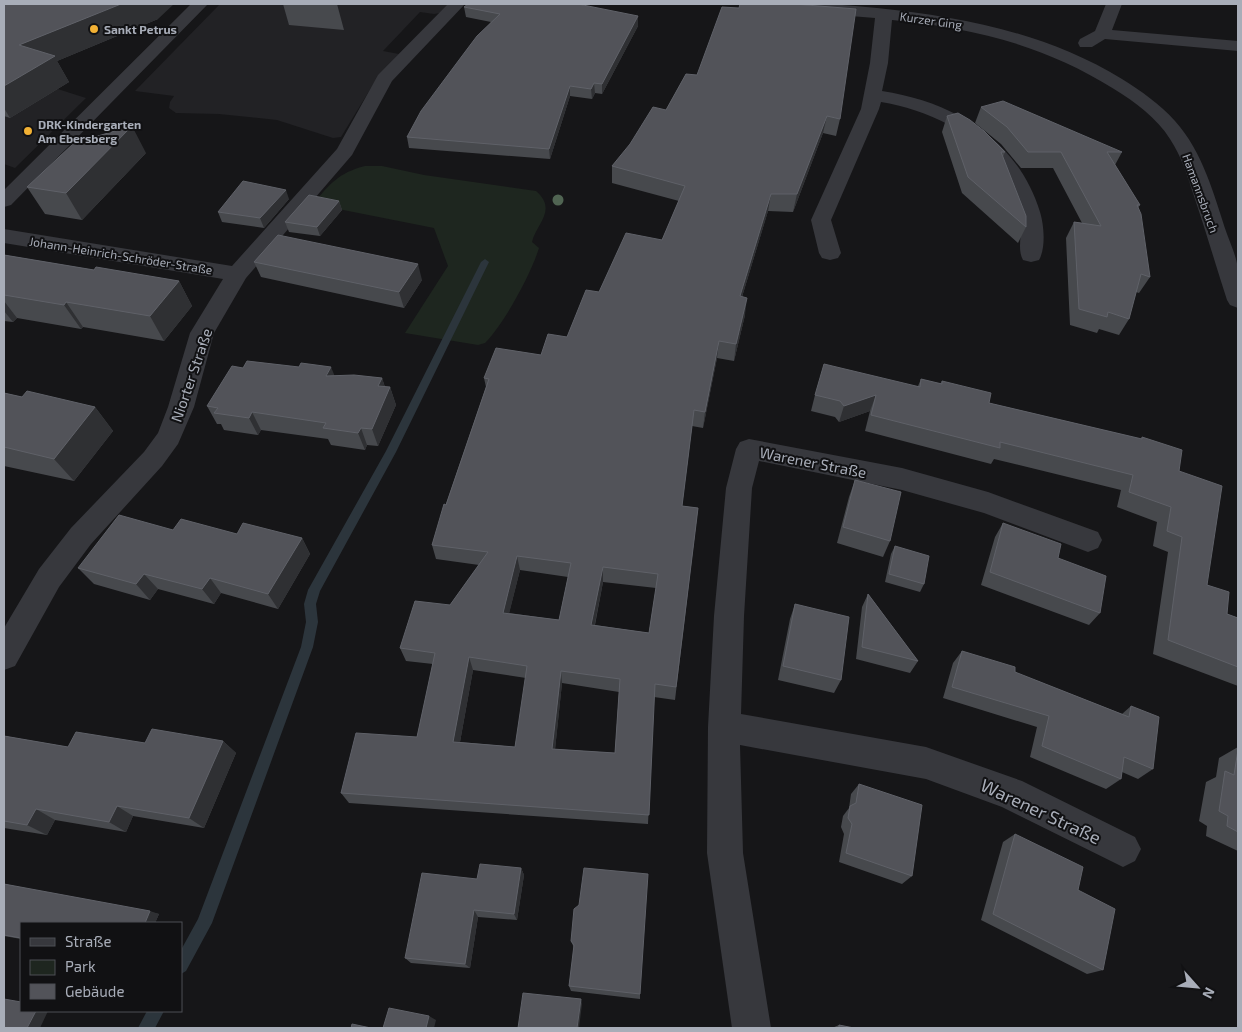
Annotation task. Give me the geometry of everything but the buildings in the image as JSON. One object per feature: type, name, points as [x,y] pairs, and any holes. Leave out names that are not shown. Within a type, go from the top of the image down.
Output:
[{"type":"street","points":[[4,201],[200,4]]},
{"type":"street","name":"Niorter Straße","points":[[4,656],[49,578],[81,536],[153,459],[169,437],[181,407],[202,333],[237,274],[345,151],[384,79],[457,4]]},
{"type":"street","name":"Kurzer Ging","points":[[764,4],[884,14],[970,25],[1006,34],[1064,54]]},
{"type":"street","points":[[1102,34],[1114,4]]},
{"type":"street","points":[[830,253],[821,220],[860,131],[873,95],[884,14]]},
{"type":"street","points":[[1064,54],[1102,34],[1238,46]]},
{"type":"street","name":"Hamannsbruch","points":[[1064,54],[1114,81],[1144,101],[1164,120],[1184,145],[1196,172],[1238,300]]},
{"type":"street","points":[[873,95],[905,100],[933,110],[962,125],[989,144],[1013,171],[1026,199],[1033,224],[1031,255]]},
{"type":"street","name":"Johann-Heinrich-Schröder-Straße","points":[[4,236],[237,274]]},
{"type":"street","name":"Warener Straße","points":[[752,1028],[724,853],[724,727],[729,616],[739,488],[749,449],[902,479],[988,503],[1088,540]]},
{"type":"street","name":"Warener Straße","points":[[724,727],[856,749],[926,763],[1010,793],[1123,850]]},
{"type":"shaded area","points":[[220,4],[450,4],[440,13],[420,12],[383,51],[399,54],[374,83],[341,137],[333,138],[277,120],[219,114],[176,113],[169,108],[174,96],[135,91]]},
{"type":"shaded area","name":"DRK-Kindergarten Am Ebersberg","points":[[4,72],[86,98],[15,168],[4,164]]},
{"type":"green space","points":[[365,166],[382,166],[424,175],[536,191],[542,198],[545,204],[544,217],[532,242],[539,248],[535,259],[508,311],[485,343],[478,345],[405,333],[448,266],[434,228],[313,204],[335,180],[348,172]]},
{"type":"waterway","points":[[182,964],[204,923],[307,647],[312,622],[310,604],[314,590],[391,452],[485,262]]},
{"type":"waterway","points":[[146,1028],[155,1012]]},
{"type":"place","name":"Sankt Petrus","points":[[94,29]]},
{"type":"place","name":"DRK-Kindergarten Am Ebersberg","points":[[28,131]]}]
